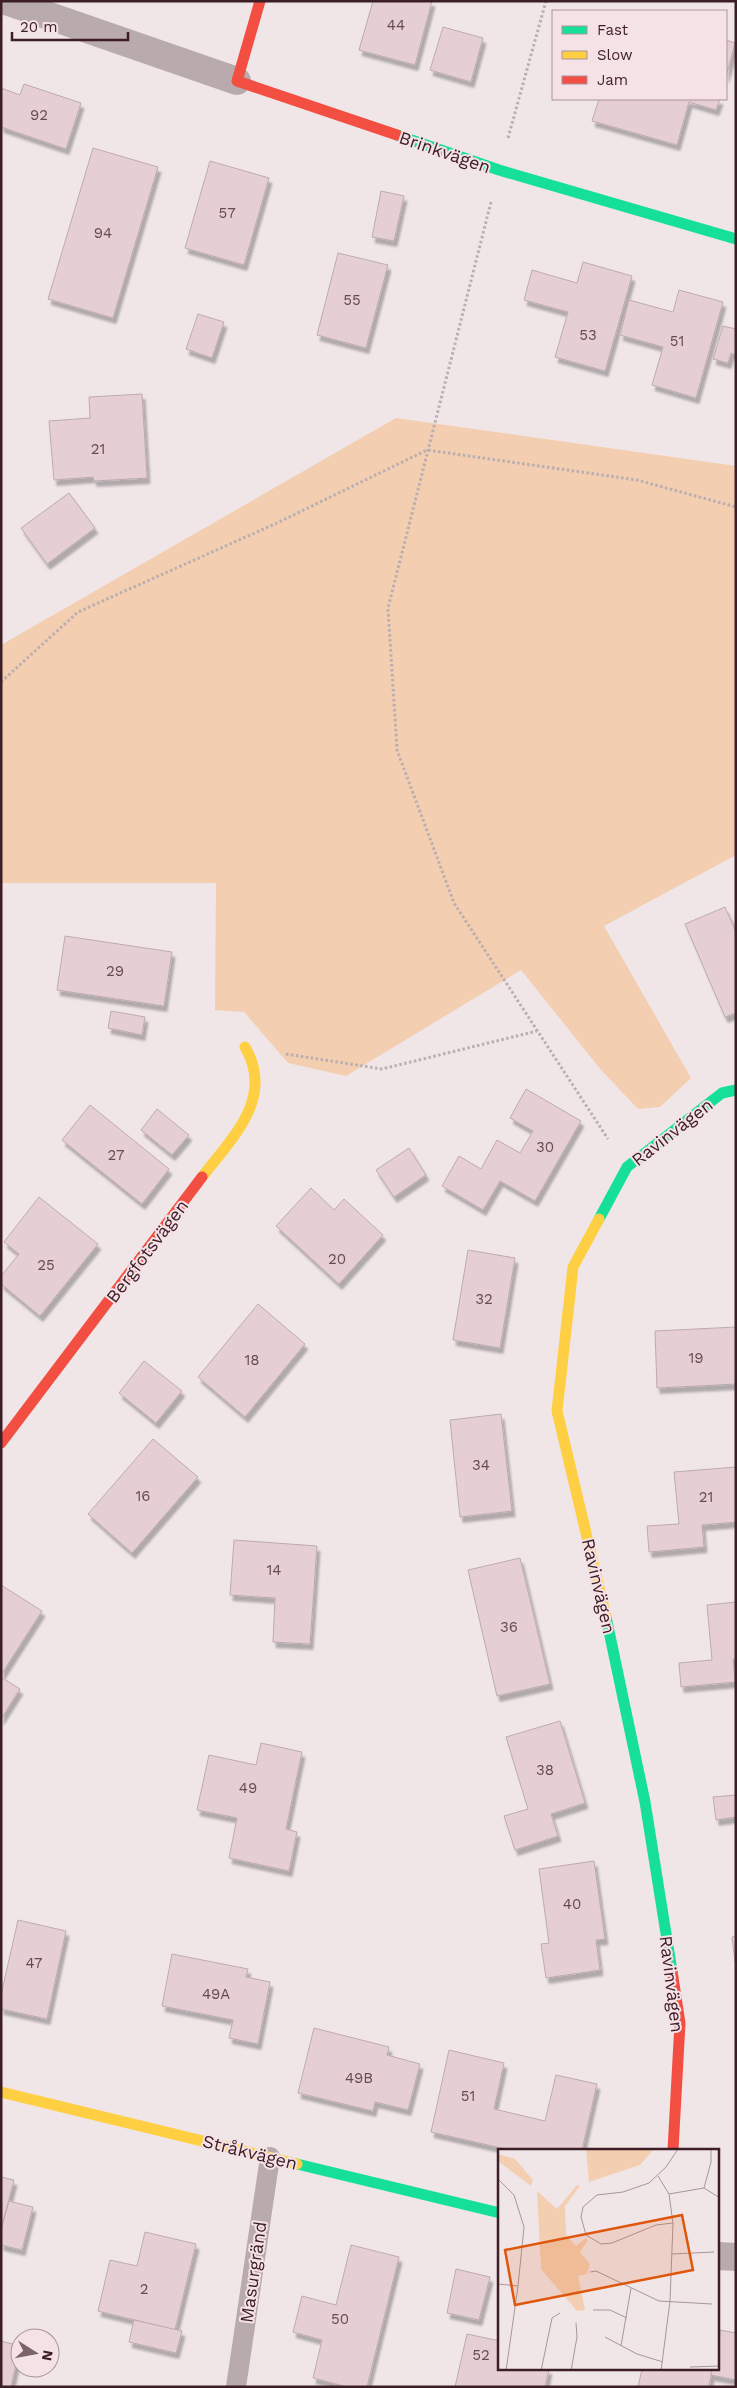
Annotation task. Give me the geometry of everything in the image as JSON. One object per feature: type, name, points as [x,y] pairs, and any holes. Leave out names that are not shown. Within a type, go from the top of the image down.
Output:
[{"type":"street","points":[[6,1],[236,81],[260,1]]},
{"type":"street","name":"Brinkvägen","points":[[236,81],[499,170],[736,239]]},
{"type":"street","name":"Bergfotsvägen","points":[[1,1444],[236,1133],[254,1104],[256,1089],[253,1059],[245,1047]]},
{"type":"street","name":"Ravinvägen","points":[[673,2149],[679,2013],[645,1802],[600,1588],[557,1411],[573,1267],[627,1167],[722,1094],[736,1090]]},
{"type":"street","name":"Stråkvägen","points":[[1,2092],[498,2213]]},
{"type":"street","points":[[720,2256],[736,2257]]},
{"type":"lane","name":"Masurgränd","points":[[236,2387],[270,2157]]},
{"type":"path","points":[[546,1],[499,170],[388,608],[396,750],[454,903],[627,1167]]},
{"type":"path","points":[[1,682],[78,612],[277,522],[427,450],[637,480],[736,508]]},
{"type":"path","points":[[245,1047],[382,1070],[537,1031]]},
{"type":"shaded area","points":[[396,418],[736,466],[736,855],[604,926],[691,1078],[660,1107],[638,1109],[601,1070],[521,970],[346,1076],[288,1063],[244,1012],[215,1010],[216,883],[1,883],[1,645]]},
{"type":"building","points":[[373,1],[432,1],[415,65],[359,50]]},
{"type":"building","points":[[443,27],[483,38],[471,82],[430,70]]},
{"type":"building","points":[[727,40],[735,43],[727,73]]},
{"type":"building","points":[[24,84],[81,103],[66,149],[1,127],[1,88],[20,95]]},
{"type":"building","points":[[599,100],[720,100],[716,110],[689,102],[677,145],[592,121]]},
{"type":"building","points":[[93,148],[158,167],[113,318],[48,299]]},
{"type":"building","points":[[210,161],[269,178],[244,265],[185,248]]},
{"type":"building","points":[[381,191],[404,196],[394,241],[372,237]]},
{"type":"building","points":[[338,253],[388,265],[366,348],[317,335]]},
{"type":"building","points":[[583,262],[632,276],[605,371],[555,357],[568,312],[524,300],[532,270],[577,283]]},
{"type":"building","points":[[679,290],[723,302],[696,398],[652,385],[663,347],[620,335],[629,300],[673,312]]},
{"type":"building","points":[[198,314],[224,322],[212,358],[186,349]]},
{"type":"building","points":[[723,326],[736,329],[736,355],[731,353],[728,363],[713,359]]},
{"type":"building","points":[[142,394],[147,478],[94,481],[93,477],[54,480],[49,421],[90,418],[89,397]]},
{"type":"building","points":[[69,493],[95,528],[47,564],[21,528]]},
{"type":"building","points":[[725,907],[736,932],[736,1013],[725,1017],[685,924]]},
{"type":"building","points":[[65,936],[172,952],[164,1006],[57,990]]},
{"type":"building","points":[[111,1011],[145,1017],[142,1035],[108,1028]]},
{"type":"building","points":[[526,1089],[581,1121],[535,1201],[500,1181],[483,1210],[442,1186],[459,1156],[481,1169],[497,1140],[520,1153],[533,1131],[510,1118]]},
{"type":"building","points":[[90,1105],[169,1169],[142,1204],[62,1140]]},
{"type":"building","points":[[157,1109],[189,1135],[172,1155],[141,1130]]},
{"type":"building","points":[[409,1148],[426,1175],[394,1197],[376,1170]]},
{"type":"building","points":[[311,1188],[334,1210],[344,1199],[383,1235],[339,1284],[276,1226]]},
{"type":"building","points":[[39,1197],[98,1244],[40,1316],[1,1284],[1,1276],[19,1254],[4,1242]]},
{"type":"building","points":[[468,1250],[515,1258],[500,1348],[453,1340]]},
{"type":"building","points":[[258,1304],[305,1344],[245,1417],[198,1377]]},
{"type":"building","points":[[736,1327],[736,1384],[657,1388],[655,1331]]},
{"type":"building","points":[[144,1361],[182,1391],[156,1423],[119,1393]]},
{"type":"building","points":[[501,1414],[512,1511],[460,1517],[450,1420]]},
{"type":"building","points":[[153,1439],[198,1477],[132,1553],[88,1514]]},
{"type":"building","points":[[736,1467],[736,1522],[702,1525],[704,1547],[649,1552],[647,1526],[679,1524],[674,1472]]},
{"type":"building","points":[[234,1540],[317,1546],[310,1644],[273,1642],[275,1598],[230,1595]]},
{"type":"building","points":[[520,1558],[550,1684],[497,1696],[468,1570]]},
{"type":"building","points":[[1,1585],[42,1611],[1,1675]]},
{"type":"building","points":[[736,1602],[736,1659],[733,1659],[735,1682],[681,1687],[679,1663],[712,1660],[707,1605]]},
{"type":"building","points":[[1,1677],[20,1689],[1,1719]]},
{"type":"building","points":[[560,1721],[585,1803],[551,1814],[558,1836],[515,1850],[504,1816],[528,1809],[506,1737]]},
{"type":"building","points":[[261,1743],[302,1752],[286,1829],[297,1832],[289,1871],[229,1858],[237,1818],[197,1810],[209,1755],[256,1765]]},
{"type":"building","points":[[736,1795],[736,1817],[716,1820],[713,1797]]},
{"type":"building","points":[[594,1861],[605,1939],[596,1940],[600,1970],[546,1978],[541,1944],[549,1943],[539,1869]]},
{"type":"building","points":[[18,1920],[66,1931],[47,2019],[1,2009],[1,1995]]},
{"type":"building","points":[[736,1936],[736,1962],[735,1962],[732,1937]]},
{"type":"building","points":[[172,1954],[248,1969],[246,1977],[270,1982],[258,2044],[229,2038],[233,2020],[162,2006]]},
{"type":"building","points":[[314,2028],[389,2047],[387,2055],[420,2064],[408,2110],[375,2102],[373,2111],[298,2093]]},
{"type":"building","points":[[449,2050],[504,2063],[494,2109],[545,2121],[556,2075],[597,2084],[582,2149],[506,2149],[431,2132]]},
{"type":"building","points":[[1,2177],[14,2180],[1,2230]]},
{"type":"building","points":[[9,2201],[33,2207],[22,2250],[1,2245],[1,2230]]},
{"type":"building","points":[[145,2232],[196,2244],[175,2330],[98,2311],[110,2260],[137,2266]]},
{"type":"building","points":[[351,2245],[399,2257],[367,2387],[348,2387],[313,2378],[322,2340],[293,2332],[302,2296],[336,2305]]},
{"type":"building","points":[[456,2269],[490,2277],[479,2320],[447,2313]]},
{"type":"building","points":[[134,2320],[182,2331],[176,2353],[129,2342]]},
{"type":"building","points":[[720,2330],[736,2333],[736,2380],[711,2375],[712,2370],[720,2370]]},
{"type":"building","points":[[467,2334],[498,2341],[498,2370],[549,2370],[545,2387],[455,2387]]},
{"type":"building","points":[[1,2341],[10,2343],[10,2378],[13,2378],[11,2387],[1,2387]]},
{"type":"building","points":[[642,2370],[712,2370],[709,2387],[638,2387]]},
{"type":"traffic: fast","points":[[397,135],[499,170],[736,239]]},
{"type":"traffic: fast","points":[[599,1219],[627,1167],[722,1093],[736,1090]]},
{"type":"traffic: fast","points":[[606,1617],[645,1802],[672,1971]]},
{"type":"traffic: fast","points":[[297,2164],[498,2213]]},
{"type":"traffic: slow","points":[[202,1177],[237,1132],[252,1100],[255,1083],[253,1066],[245,1047]]},
{"type":"traffic: slow","points":[[599,1219],[573,1267],[557,1411],[606,1617]]},
{"type":"traffic: slow","points":[[1,2092],[297,2164]]},
{"type":"traffic: jam","points":[[260,1],[237,81],[397,135]]},
{"type":"traffic: jam","points":[[1,1443],[202,1177]]},
{"type":"traffic: jam","points":[[672,1971],[680,2023],[673,2149]]}]
